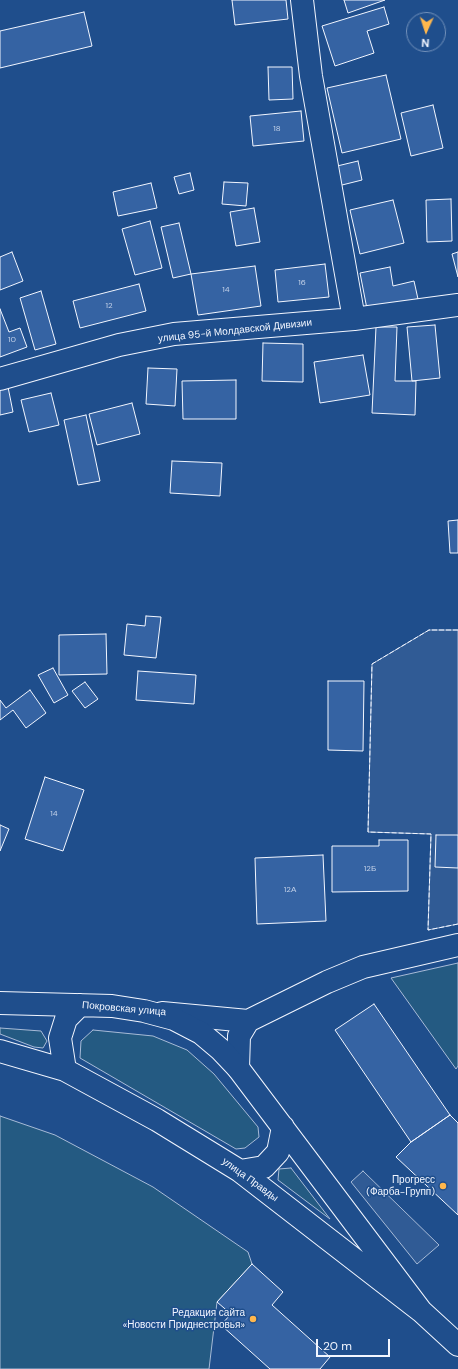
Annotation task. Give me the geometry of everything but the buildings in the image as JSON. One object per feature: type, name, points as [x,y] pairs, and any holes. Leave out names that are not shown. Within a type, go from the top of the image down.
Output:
[{"type":"main road","points":[[302,0],[311,76],[354,319]]},
{"type":"main road","name":"улица 95-й Молдавской Дивизии","points":[[0,378],[119,345],[174,334],[354,319],[458,305]]},
{"type":"main road","points":[[238,1068],[239,1036],[248,1021],[327,982],[363,967],[458,945]]},
{"type":"main road","name":"Покровская улица","points":[[0,1003],[112,1006],[144,1011],[248,1021]]},
{"type":"main road","points":[[0,1051],[65,1070],[60,1038],[66,1019],[80,1005]]},
{"type":"main road","name":"улица Правды","points":[[144,1011],[174,1019],[201,1033],[220,1049],[238,1068],[421,1311]]},
{"type":"main road","name":"улица Правды","points":[[65,1070],[157,1120],[240,1171],[421,1311],[458,1345]]},
{"type":"main road","points":[[240,1171],[264,1167],[278,1152],[283,1127]]},
{"type":"shaded area","points":[[429,630],[458,630],[458,924],[428,930],[431,834],[368,832],[372,664]]},
{"type":"shaded area","points":[[458,963],[458,1066],[456,1069],[391,978]]},
{"type":"shaded area","points":[[0,1028],[41,1031],[47,1041],[43,1048],[34,1047],[0,1034]]},
{"type":"shaded area","points":[[93,1030],[153,1036],[187,1050],[214,1074],[258,1127],[259,1137],[245,1148],[236,1149],[80,1058],[81,1041]]},
{"type":"shaded area","points":[[0,1116],[55,1135],[153,1187],[248,1252],[252,1264],[217,1302],[209,1369],[0,1369]]},
{"type":"shaded area","points":[[291,1168],[330,1219],[278,1180],[279,1169]]},
{"type":"shaded area","points":[[363,1171],[439,1245],[417,1264],[351,1182]]},
{"type":"fence","points":[[458,630],[429,630],[372,664],[368,832],[431,834],[428,930],[458,924]]},
{"type":"place","name":"Прогресс (Фарба-Групп)","points":[[443,1186]]},
{"type":"place","name":"Редакция сайта «Новости Приднестровья»","points":[[253,1319]]}]
